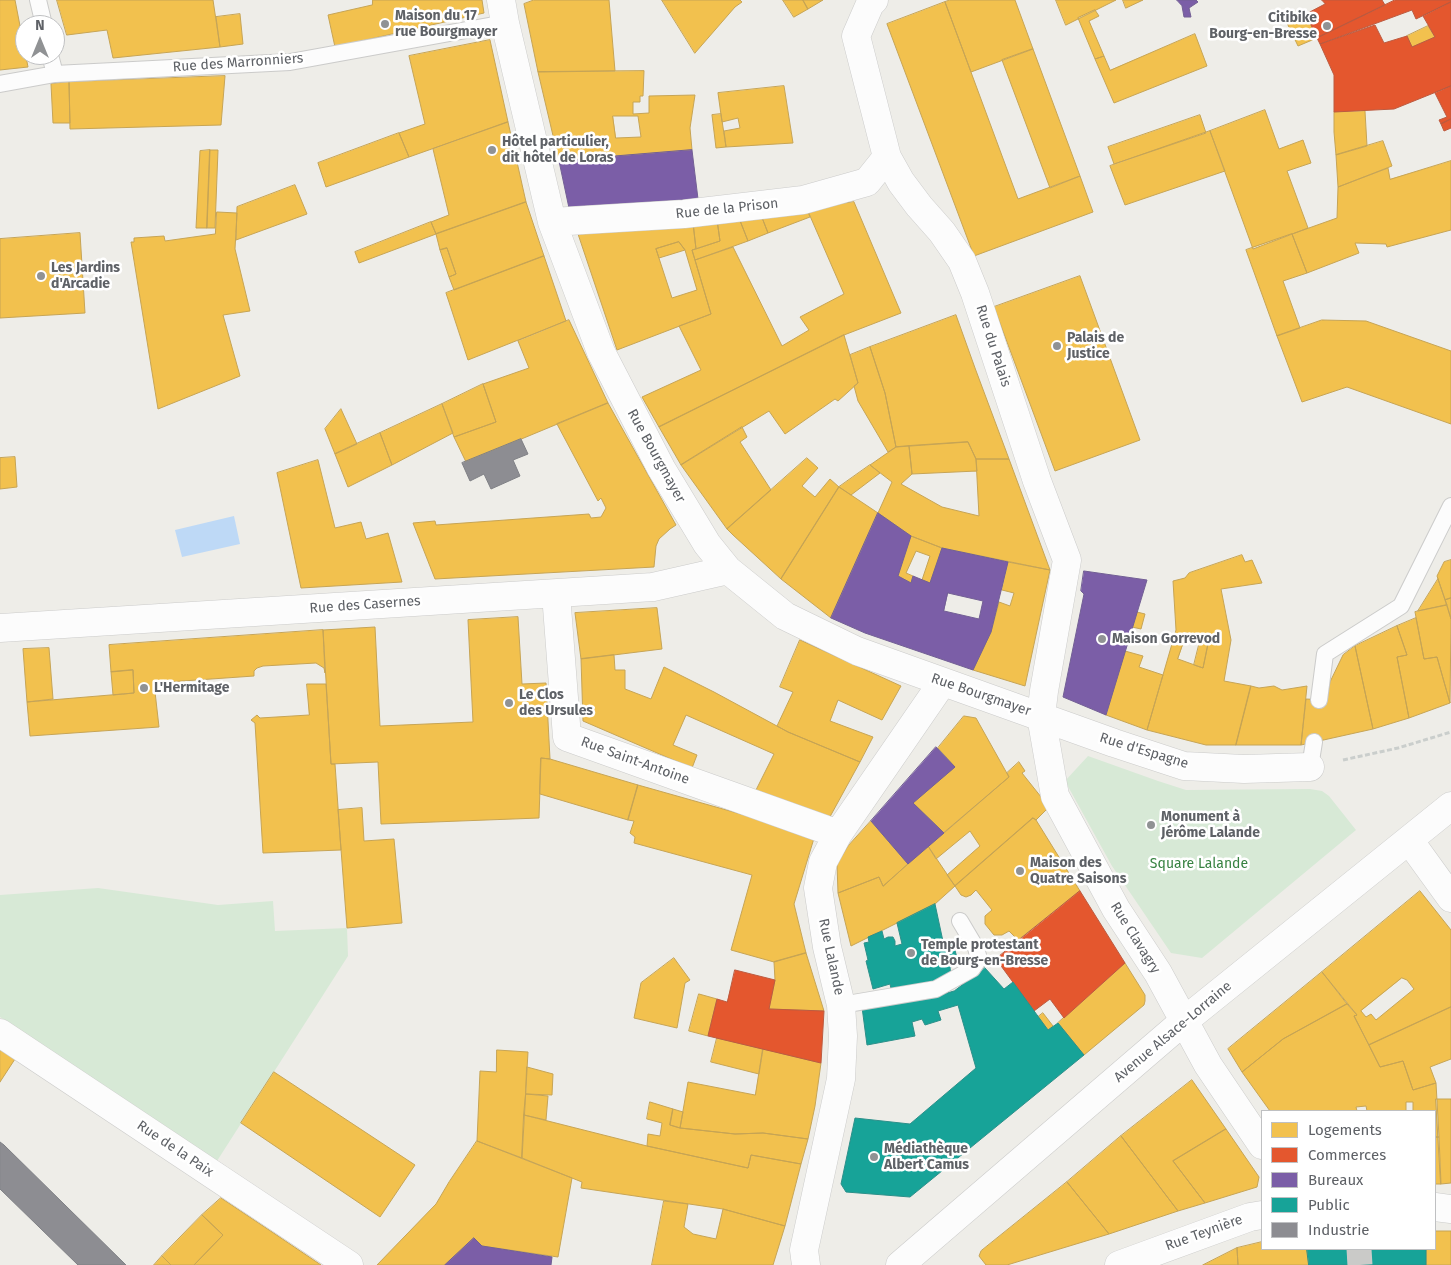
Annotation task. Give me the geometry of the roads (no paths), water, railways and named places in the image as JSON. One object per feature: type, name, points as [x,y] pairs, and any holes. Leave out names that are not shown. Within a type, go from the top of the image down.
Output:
[{"type":"street","name":"Rue du Palais","points":[[874,0],[870,4],[856,36],[886,156],[901,182],[942,232],[962,261],[975,293],[1037,481],[1067,560],[1041,716]]},
{"type":"street","name":"Rue Bourgmayer","points":[[503,11],[552,222],[601,352],[661,468],[707,544],[728,570],[785,616],[857,651],[942,683],[1041,716]]},
{"type":"street","name":"Rue de la Prison","points":[[552,222],[684,214],[803,200],[866,182],[886,156]]},
{"type":"street","name":"Rue des Casernes","points":[[0,628],[653,588],[728,570]]},
{"type":"street","name":"Rue Saint-Antoine","points":[[556,594],[567,737],[838,834]]},
{"type":"street","name":"Rue Lalande","points":[[806,1265],[804,1250],[841,1078],[844,1036],[841,1005],[827,947],[818,888],[823,862],[838,834],[942,683]]},
{"type":"street","name":"Rue d'Espagne","points":[[1041,716],[1184,766],[1244,769],[1312,754]]},
{"type":"street","name":"Rue Clavagry","points":[[1041,716],[1055,796],[1116,908],[1158,973],[1208,1065],[1261,1144]]},
{"type":"street","name":"Avenue Alsace-Lorraine","points":[[903,1264],[1184,1022],[1451,806]]},
{"type":"street","points":[[1409,840],[1451,898]]},
{"type":"street","name":"Rue de la Paix","points":[[0,1033],[349,1265]]},
{"type":"street","points":[[1436,1207],[1451,1208]]},
{"type":"street","name":"Rue Teynière","points":[[1119,1265],[1261,1214]]},
{"type":"lane","points":[[38,0],[42,15]]},
{"type":"lane","name":"Rue des Marronniers","points":[[0,84],[54,74],[290,62],[503,11]]},
{"type":"lane","points":[[52,65],[54,74]]},
{"type":"lane","points":[[1319,700],[1325,654],[1401,606],[1451,506]]},
{"type":"lane","points":[[841,1005],[936,989],[972,969],[979,959],[976,948],[960,921]]},
{"type":"water","points":[[234,516],[240,544],[182,557],[175,530]]},
{"type":"tunnel","points":[[1359,1250],[1360,1265]]},
{"type":"place","name":"Maison du 17 rue Bourgmayer","points":[[385,24]]},
{"type":"place","name":"Citibike Bourg-en-Bresse","points":[[1327,26]]},
{"type":"place","name":"Hôtel particulier, dit hôtel de Loras","points":[[492,150]]},
{"type":"place","name":"Les Jardins d'Arcadie","points":[[41,276]]},
{"type":"place","name":"Palais de Justice","points":[[1057,346]]},
{"type":"place","name":"Maison Gorrevod","points":[[1102,639]]},
{"type":"place","name":"L'Hermitage","points":[[144,688]]},
{"type":"place","name":"Le Clos des Ursules","points":[[509,703]]},
{"type":"place","name":"Monument à Jérôme Lalande","points":[[1151,825]]},
{"type":"place","name":"Maison des Quatre Saisons","points":[[1020,871]]},
{"type":"place","name":"Temple protestant de Bourg-en-Bresse","points":[[911,953]]},
{"type":"place","name":"Médiathèque Albert Camus","points":[[874,1157]]},
{"type":"park label","name":"Square Lalande","points":[[1199,864]]}]
